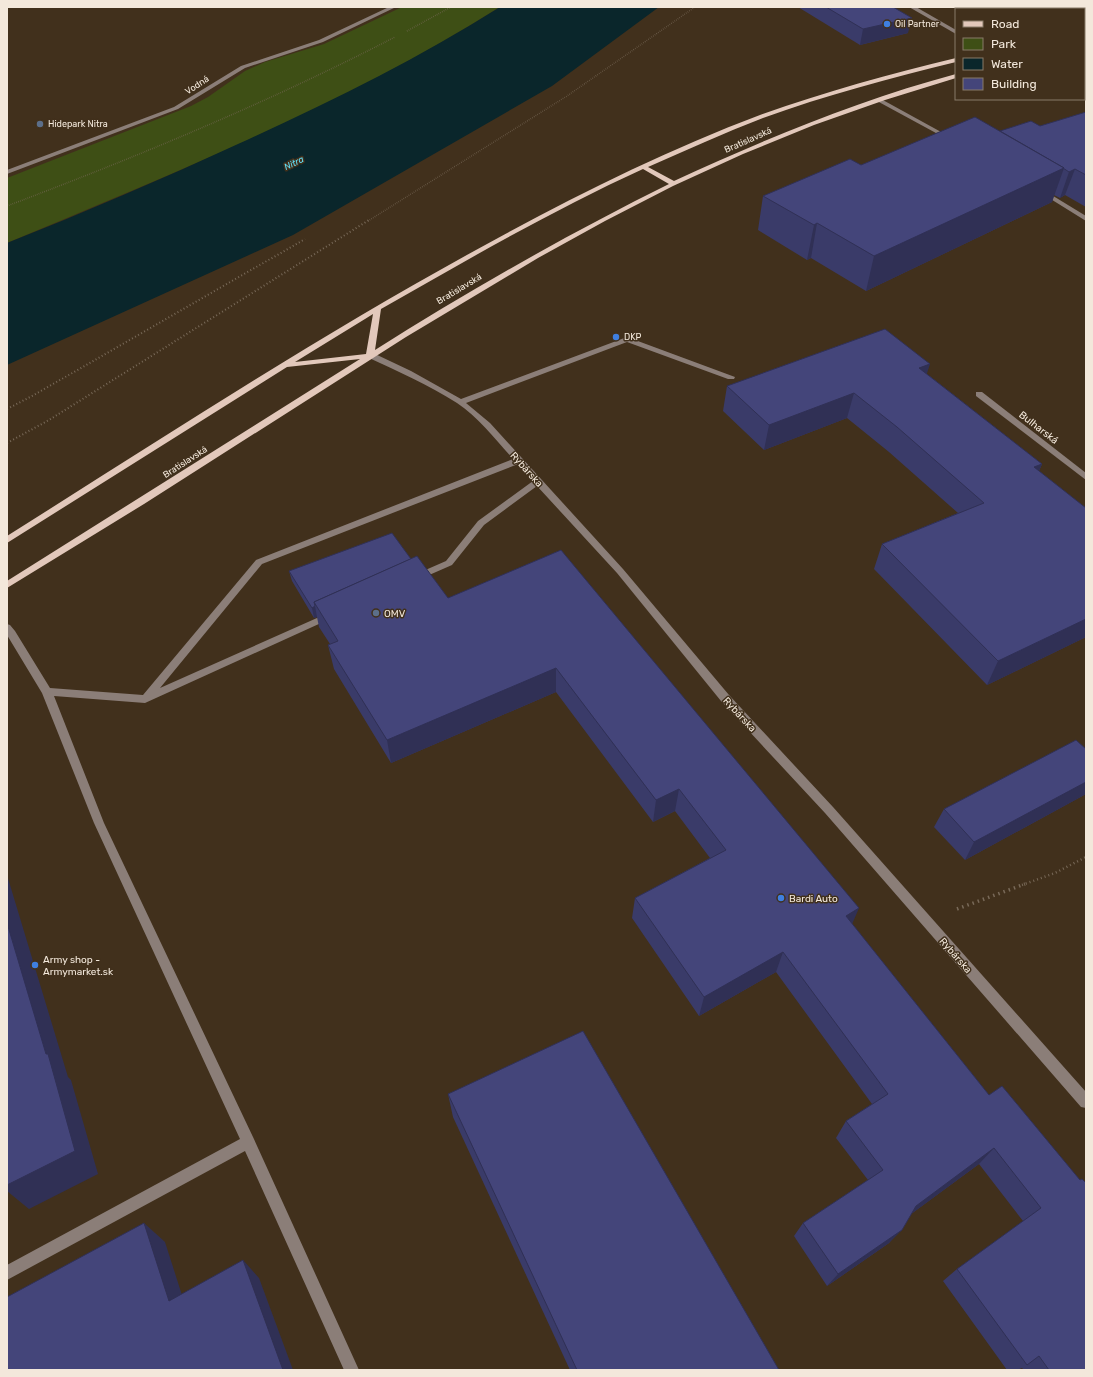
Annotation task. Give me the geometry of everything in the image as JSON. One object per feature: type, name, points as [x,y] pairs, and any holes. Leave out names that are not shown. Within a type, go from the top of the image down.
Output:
[{"type":"main road","name":"Bratislavská","points":[[7,540],[378,308],[528,223],[585,194],[736,127],[785,109],[834,92],[955,60]]},
{"type":"main road","name":"Bratislavská","points":[[7,586],[370,355],[491,282],[613,215],[674,184],[812,124],[879,100],[955,76]]},
{"type":"main road","points":[[644,167],[674,184]]},
{"type":"main road","points":[[286,365],[370,355],[378,308]]},
{"type":"street","name":"Vodná","points":[[7,172],[176,108],[194,99],[226,76],[243,67],[273,55],[320,42],[392,7]]},
{"type":"street","points":[[912,7],[955,31]]},
{"type":"street","points":[[945,26],[955,24]]},
{"type":"street","points":[[879,100],[955,142]]},
{"type":"street","points":[[1035,188],[1086,219]]},
{"type":"street","points":[[460,402],[626,339],[731,377]]},
{"type":"street","name":"Rybárska","points":[[370,355],[408,373],[460,402],[487,425],[620,571],[725,698],[829,810],[1086,1102]]},
{"type":"street","name":"Bulharská","points":[[979,394],[1086,477]]},
{"type":"street","points":[[145,699],[259,562],[519,460]]},
{"type":"street","points":[[406,582],[449,563],[481,523],[538,481]]},
{"type":"street","points":[[47,692],[145,699],[340,611]]},
{"type":"street","points":[[7,628],[47,692],[99,822],[352,1370]]},
{"type":"street","points":[[7,1273],[248,1142]]},
{"type":"path","points":[[404,33],[451,7]]},
{"type":"path","points":[[7,442],[48,420],[567,96],[695,7]]},
{"type":"path","points":[[7,206],[179,138],[273,97],[397,36]]},
{"type":"path","points":[[7,409],[34,395],[305,239]]},
{"type":"path","points":[[928,923],[975,900],[1040,879],[1072,866],[1086,857]]},
{"type":"green space","points":[[402,7],[500,7],[382,75],[321,106],[196,163],[7,243],[7,178],[191,106],[208,97],[245,71],[265,62],[324,44]]},
{"type":"water","name":"Nitra","points":[[500,7],[659,7],[552,86],[293,235],[7,365],[7,243],[152,183],[305,113],[404,63]]},
{"type":"building","points":[[826,7],[893,7],[912,18],[863,29]]},
{"type":"building","points":[[1086,112],[1086,175],[1075,169],[1069,172],[1000,131],[1031,121],[1040,126]]},
{"type":"building","points":[[975,117],[1064,168],[874,256],[817,223],[814,225],[763,196],[850,159],[861,165]]},
{"type":"building","points":[[885,329],[930,364],[919,368],[1042,464],[1034,467],[1086,508],[1086,619],[998,661],[882,544],[984,503],[897,427],[854,393],[769,425],[727,386]]},
{"type":"building","points":[[392,533],[411,559],[314,602],[315,606],[312,608],[289,571]]},
{"type":"building","points":[[561,550],[859,908],[846,916],[989,1095],[1002,1086],[1080,1180],[1082,1179],[1086,1183],[1086,1370],[1049,1370],[1039,1356],[1027,1365],[957,1269],[1041,1208],[994,1148],[916,1206],[902,1230],[838,1274],[803,1223],[883,1170],[846,1121],[888,1094],[783,952],[704,997],[635,898],[726,850],[679,789],[656,800],[556,668],[387,740],[328,645],[338,641],[314,602],[417,556],[448,598]]},
{"type":"building","points":[[1076,740],[1086,749],[1086,782],[974,842],[944,809]]},
{"type":"building","points":[[7,923],[46,1054],[48,1054],[75,1151],[7,1185]]},
{"type":"building","points":[[583,1031],[779,1370],[577,1370],[448,1094]]},
{"type":"building","points":[[144,1223],[169,1301],[243,1260],[283,1370],[7,1370],[7,1297]]},
{"type":"place","name":"Oil Partner","points":[[887,24]]},
{"type":"place","name":"Hidepark Nitra","points":[[40,124]]},
{"type":"place","name":"DKP","points":[[616,337]]},
{"type":"place","name":"OMV","points":[[376,613]]},
{"type":"place","name":"Bardi Auto","points":[[781,898]]},
{"type":"place","name":"Army shop - Armymarket.sk","points":[[35,965]]}]
